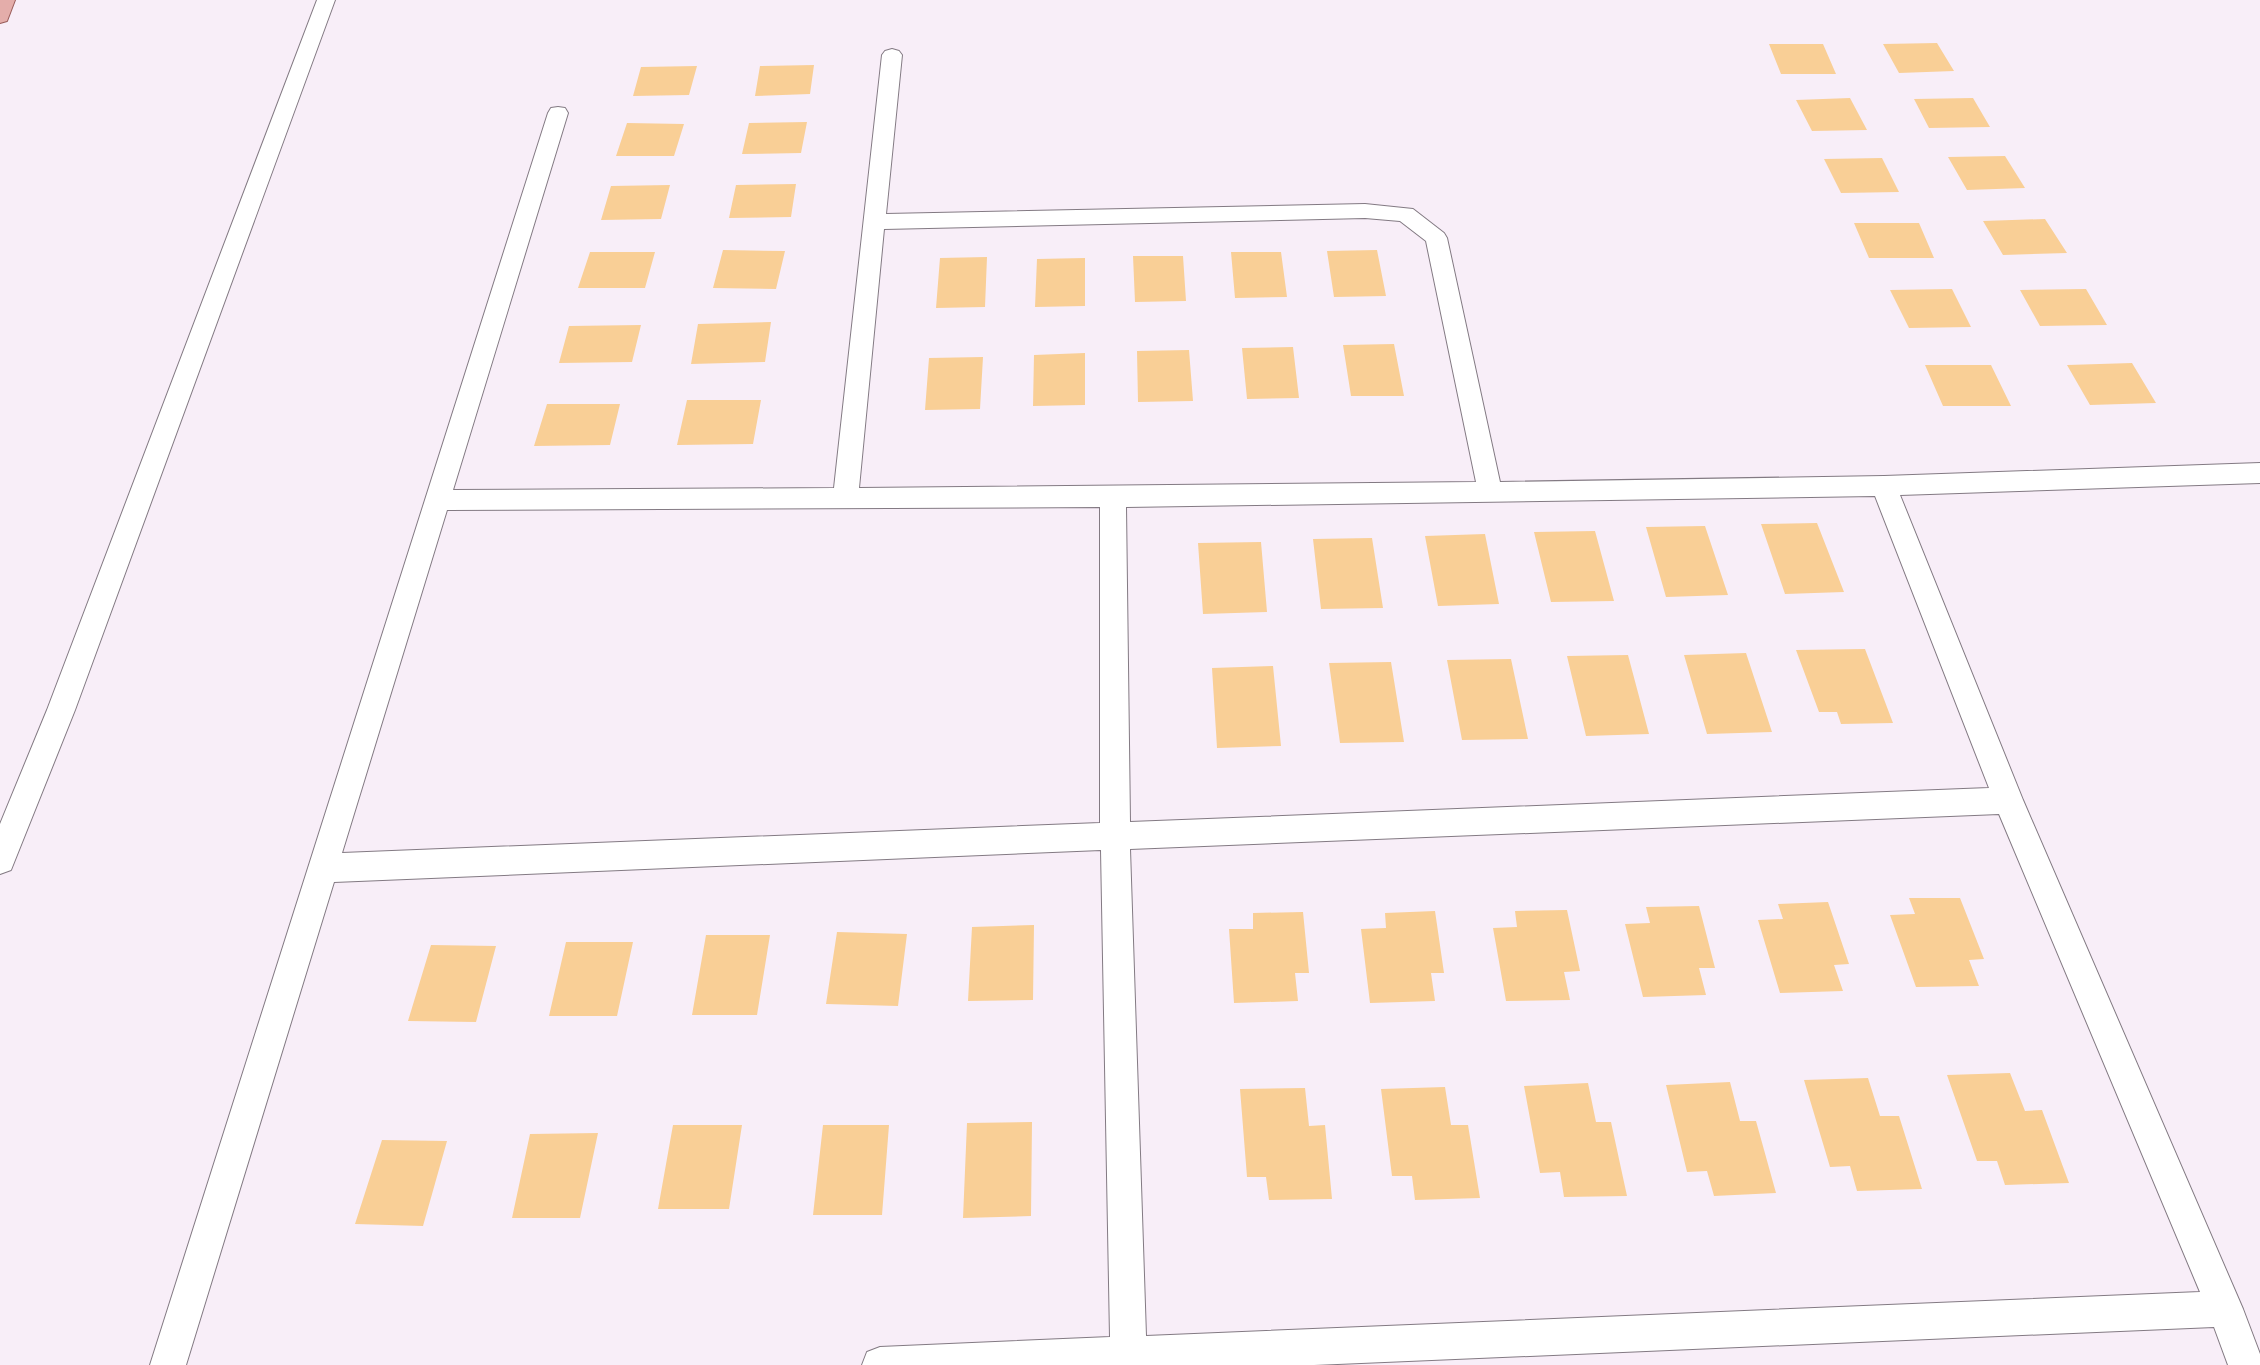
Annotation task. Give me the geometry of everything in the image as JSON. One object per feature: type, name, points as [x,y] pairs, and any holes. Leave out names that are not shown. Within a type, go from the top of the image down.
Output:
[{"type":"main road","points":[[0,16],[6,0]]},
{"type":"street","points":[[0,860],[61,710],[326,0]]},
{"type":"street","points":[[846,498],[892,55]]},
{"type":"street","points":[[168,1365],[558,113]]},
{"type":"street","points":[[874,222],[1365,211],[1405,214],[1436,238],[1490,492]]},
{"type":"street","points":[[437,500],[1113,497],[1884,486],[2260,472]]},
{"type":"street","points":[[1884,486],[2008,800],[2225,1309],[2246,1365]]},
{"type":"street","points":[[1113,497],[1115,837],[1129,1360]]},
{"type":"street","points":[[322,868],[2008,800]]},
{"type":"street","points":[[880,1365],[1129,1360],[2225,1309]]},
{"type":"building","points":[[1937,43],[1954,71],[1899,73],[1883,44]]},
{"type":"building","points":[[1769,44],[1823,44],[1836,74],[1781,74]]},
{"type":"building","points":[[814,65],[810,94],[755,96],[760,66]]},
{"type":"building","points":[[697,66],[689,95],[633,96],[641,67]]},
{"type":"building","points":[[1850,98],[1867,130],[1812,131],[1796,100]]},
{"type":"building","points":[[1973,98],[1990,127],[1929,128],[1914,99]]},
{"type":"building","points":[[807,122],[801,153],[742,154],[749,123]]},
{"type":"building","points":[[627,123],[684,124],[674,156],[616,156]]},
{"type":"building","points":[[2005,156],[2025,188],[1967,190],[1948,157]]},
{"type":"building","points":[[1882,158],[1899,192],[1841,193],[1824,159]]},
{"type":"building","points":[[796,184],[791,217],[729,218],[736,185]]},
{"type":"building","points":[[670,185],[661,219],[601,220],[611,186]]},
{"type":"building","points":[[2045,219],[2067,253],[2003,255],[1983,221]]},
{"type":"building","points":[[1854,223],[1919,223],[1934,258],[1869,258]]},
{"type":"building","points":[[723,250],[785,251],[776,289],[713,288]]},
{"type":"building","points":[[1377,250],[1386,296],[1334,297],[1327,251]]},
{"type":"building","points":[[590,252],[655,252],[645,288],[578,288]]},
{"type":"building","points":[[1231,252],[1281,252],[1287,297],[1235,298]]},
{"type":"building","points":[[1133,256],[1183,256],[1186,301],[1135,302]]},
{"type":"building","points":[[987,257],[985,307],[936,308],[940,258]]},
{"type":"building","points":[[1085,258],[1085,306],[1035,307],[1037,259]]},
{"type":"building","points":[[1952,289],[1971,327],[1909,328],[1890,290]]},
{"type":"building","points":[[2086,289],[2107,325],[2040,326],[2020,290]]},
{"type":"building","points":[[771,322],[765,362],[691,364],[698,324]]},
{"type":"building","points":[[641,325],[632,362],[559,363],[569,326]]},
{"type":"building","points":[[1394,344],[1404,396],[1351,396],[1343,345]]},
{"type":"building","points":[[1293,347],[1299,398],[1247,399],[1242,348]]},
{"type":"building","points":[[1189,350],[1193,401],[1138,402],[1137,351]]},
{"type":"building","points":[[1085,353],[1085,405],[1033,406],[1034,355]]},
{"type":"building","points":[[983,357],[980,409],[925,410],[929,358]]},
{"type":"building","points":[[2132,363],[2156,403],[2090,405],[2067,365]]},
{"type":"building","points":[[1925,365],[1991,365],[2011,406],[1943,406]]},
{"type":"building","points":[[687,400],[761,400],[753,444],[677,445]]},
{"type":"building","points":[[547,404],[620,404],[610,445],[534,446]]},
{"type":"building","points":[[1817,523],[1844,592],[1785,594],[1761,524]]},
{"type":"building","points":[[1705,526],[1728,595],[1666,597],[1646,527]]},
{"type":"building","points":[[1595,531],[1614,601],[1551,602],[1534,532]]},
{"type":"building","points":[[1485,534],[1499,604],[1438,606],[1425,536]]},
{"type":"building","points":[[1372,538],[1383,608],[1321,609],[1313,539]]},
{"type":"building","points":[[1261,542],[1267,612],[1203,614],[1198,543]]},
{"type":"building","points":[[1865,649],[1893,723],[1841,724],[1837,712],[1819,712],[1796,650]]},
{"type":"building","points":[[1746,653],[1772,732],[1707,734],[1684,655]]},
{"type":"building","points":[[1628,655],[1649,734],[1586,736],[1567,656]]},
{"type":"building","points":[[1511,659],[1528,739],[1462,740],[1447,660]]},
{"type":"building","points":[[1391,662],[1404,742],[1340,743],[1329,663]]},
{"type":"building","points":[[1273,666],[1281,746],[1217,748],[1212,668]]},
{"type":"building","points":[[1909,898],[1960,898],[1984,959],[1969,960],[1979,986],[1916,987],[1890,915],[1915,914]]},
{"type":"building","points":[[1828,902],[1849,964],[1834,965],[1843,991],[1780,993],[1758,920],[1783,919],[1778,904]]},
{"type":"building","points":[[1699,906],[1715,968],[1699,968],[1706,995],[1643,997],[1625,924],[1650,923],[1646,907]]},
{"type":"building","points":[[1567,910],[1580,971],[1564,972],[1570,1000],[1506,1001],[1493,928],[1517,927],[1515,911]]},
{"type":"building","points":[[1435,911],[1444,973],[1431,973],[1435,1001],[1370,1003],[1361,929],[1386,928],[1385,913]]},
{"type":"building","points":[[1303,912],[1309,973],[1295,973],[1298,1001],[1234,1003],[1229,929],[1253,929],[1253,913]]},
{"type":"building","points":[[1034,925],[1033,1000],[968,1001],[972,927]]},
{"type":"building","points":[[837,932],[907,934],[898,1006],[826,1004]]},
{"type":"building","points":[[706,935],[770,935],[757,1015],[692,1015]]},
{"type":"building","points":[[566,942],[633,942],[617,1016],[549,1016]]},
{"type":"building","points":[[431,945],[496,946],[476,1022],[408,1021]]},
{"type":"building","points":[[2010,1073],[2025,1111],[2042,1110],[2069,1183],[2005,1185],[1997,1161],[1977,1161],[1947,1075]]},
{"type":"building","points":[[1868,1078],[1880,1116],[1899,1116],[1922,1189],[1857,1191],[1850,1166],[1830,1167],[1804,1080]]},
{"type":"building","points":[[1730,1082],[1740,1121],[1756,1121],[1776,1193],[1714,1196],[1707,1171],[1687,1172],[1666,1085]]},
{"type":"building","points":[[1588,1083],[1596,1122],[1611,1122],[1627,1196],[1564,1197],[1560,1172],[1540,1173],[1524,1086]]},
{"type":"building","points":[[1445,1087],[1451,1125],[1468,1125],[1480,1198],[1415,1200],[1412,1176],[1392,1176],[1381,1089]]},
{"type":"building","points":[[1305,1088],[1309,1126],[1325,1125],[1332,1199],[1269,1200],[1266,1177],[1247,1177],[1240,1089]]},
{"type":"building","points":[[1032,1122],[1031,1216],[963,1218],[967,1123]]},
{"type":"building","points":[[673,1125],[742,1125],[729,1209],[658,1209]]},
{"type":"building","points":[[823,1125],[889,1125],[882,1215],[813,1215]]},
{"type":"building","points":[[598,1133],[580,1218],[512,1218],[530,1134]]},
{"type":"building","points":[[382,1140],[447,1141],[423,1226],[355,1224]]}]
